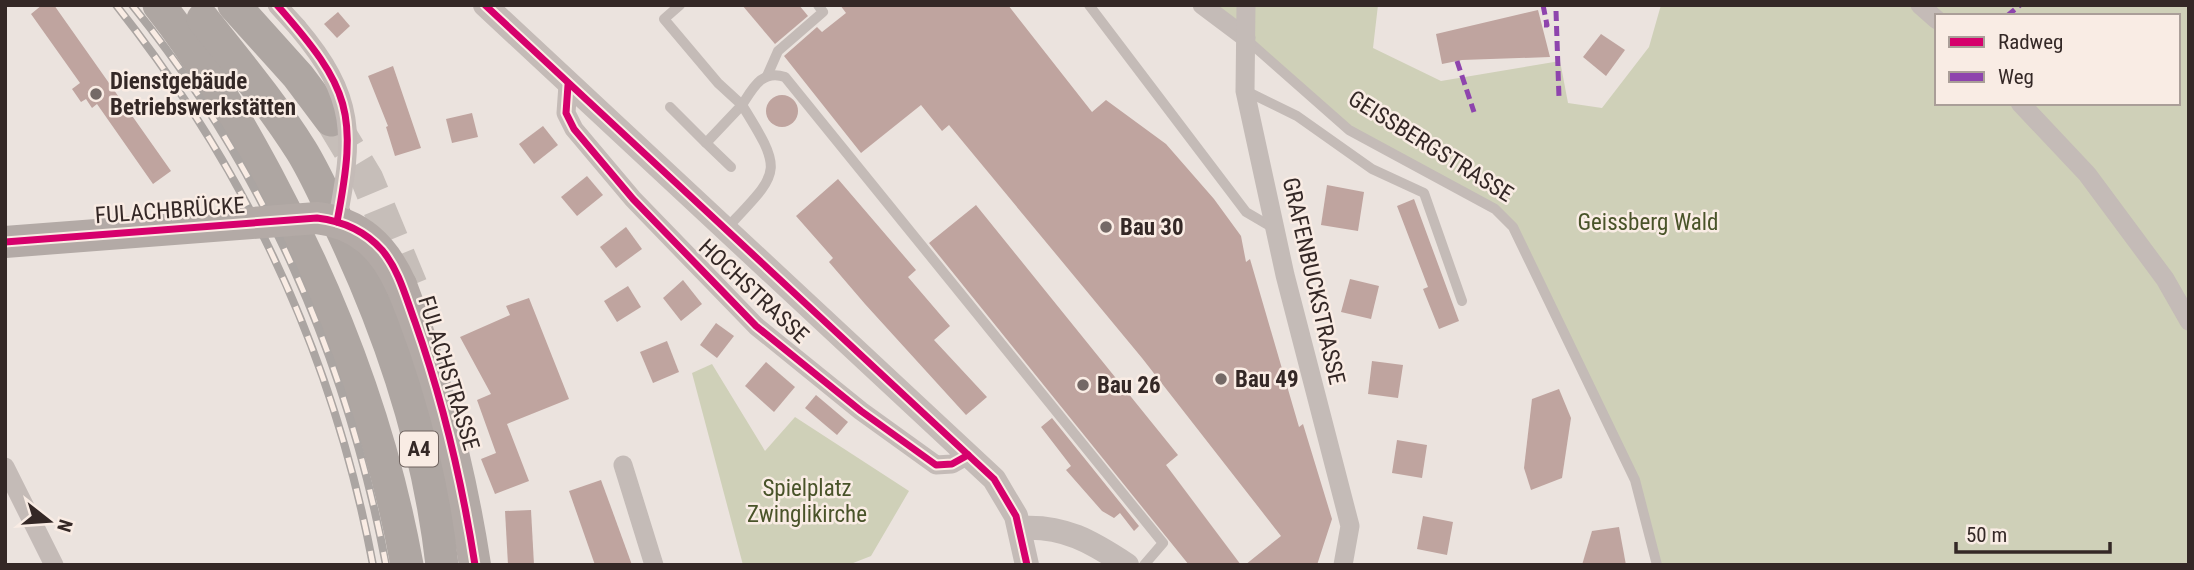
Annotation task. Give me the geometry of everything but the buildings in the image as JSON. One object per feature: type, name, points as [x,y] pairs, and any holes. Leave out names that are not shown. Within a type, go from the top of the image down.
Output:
[{"type":"highway","points":[[159,5],[187,43],[247,138],[317,273],[375,428],[407,565]]},
{"type":"highway","points":[[234,5],[298,76],[331,120]]},
{"type":"highway","name":"A4","points":[[423,565],[391,416],[358,319],[319,227],[203,19],[282,120],[303,153],[357,262],[404,391],[430,492],[442,565]]},
{"type":"highway","points":[[454,519],[457,565]]},
{"type":"main road","name":"FULACHBRÜCKE","points":[[5,242],[306,218],[337,222]]},
{"type":"main road","name":"FULACHSTRASSE","points":[[337,222],[370,239],[383,251],[401,285],[454,446],[475,565]]},
{"type":"street","points":[[277,5],[327,65],[341,96],[346,117],[349,155],[337,222]]},
{"type":"street","name":"HOCHSTRASSE","points":[[485,5],[968,455],[1003,492],[1020,528],[1027,565]]},
{"type":"street","name":"GEISSBERGSTRASSE","points":[[1202,5],[1246,38]]},
{"type":"street","name":"GRAFENBUCKSTRASSE","points":[[1246,5],[1245,91],[1276,230],[1350,526],[1343,565]]},
{"type":"street","points":[[1920,5],[1935,18]]},
{"type":"street","name":"HOCHSTRASSE","points":[[568,85],[566,113],[574,129],[632,198],[756,326],[861,411],[936,465],[952,464],[968,455]]},
{"type":"street","points":[[2022,105],[2087,174],[2165,279],[2189,321]]},
{"type":"street","points":[[623,465],[654,565]]},
{"type":"street","points":[[5,467],[54,565]]},
{"type":"street","points":[[1020,528],[1048,528],[1083,537],[1127,565]]},
{"type":"lane","points":[[680,5],[663,19],[743,106],[770,150],[771,172],[762,190],[726,229]]},
{"type":"lane","points":[[706,143],[743,106],[755,84],[766,76],[778,51],[823,12],[818,5]]},
{"type":"lane","points":[[1089,5],[1246,212],[1276,230]]},
{"type":"lane","name":"GEISSBERGSTRASSE","points":[[1246,38],[1349,130],[1495,209],[1513,227],[1635,480],[1657,565]]},
{"type":"lane","points":[[766,76],[785,77],[1163,543],[1144,565]]},
{"type":"lane","points":[[1245,91],[1297,116],[1372,170],[1424,194],[1462,301]]},
{"type":"lane","points":[[670,107],[731,167]]},
{"type":"green space","name":"Geissberg Wald","points":[[1202,5],[1378,5],[1373,48],[1441,81],[1560,61],[1568,103],[1602,108],[1649,47],[1661,5],[2189,5],[2189,565],[1657,565],[1635,480],[1513,227],[1495,209],[1349,130]]},
{"type":"green space","name":"Spielplatz Zwinglikirche","points":[[712,364],[765,451],[795,417],[909,491],[871,556],[848,565],[743,565],[692,373]]},
{"type":"tunnel","points":[[332,121],[367,179],[413,290]]},
{"type":"railway","points":[[116,5],[163,68],[206,133],[245,200],[279,269],[309,340],[335,413],[356,488],[373,565]]},
{"type":"railway","points":[[132,5],[179,67],[222,132],[260,199],[294,269],[349,414],[370,489],[386,565]]},
{"type":"marked path","points":[[1543,5],[1547,25],[1544,25]]},
{"type":"marked path","points":[[2009,14],[2020,5]]},
{"type":"marked path","points":[[1556,11],[1559,98]]},
{"type":"marked path","points":[[1457,61],[1474,112]]},
{"type":"cycle path","points":[[277,5],[321,59],[343,104],[347,127],[347,154],[337,222]]},
{"type":"cycle path","points":[[485,5],[994,479],[1016,516],[1027,565]]},
{"type":"cycle path","points":[[568,85],[566,113],[574,129],[633,199],[756,326],[861,411],[936,465],[952,464],[968,455]]},
{"type":"cycle path","points":[[5,242],[317,218],[344,224],[361,232],[382,250],[398,275],[425,352],[451,442],[475,565]]},
{"type":"place","name":"Dienstgebäude Betriebswerkstätten","points":[[96,94]]},
{"type":"place","name":"Bau 30","points":[[1106,227]]},
{"type":"place","name":"Bau 49","points":[[1221,379]]},
{"type":"place","name":"Bau 26","points":[[1083,385]]}]
